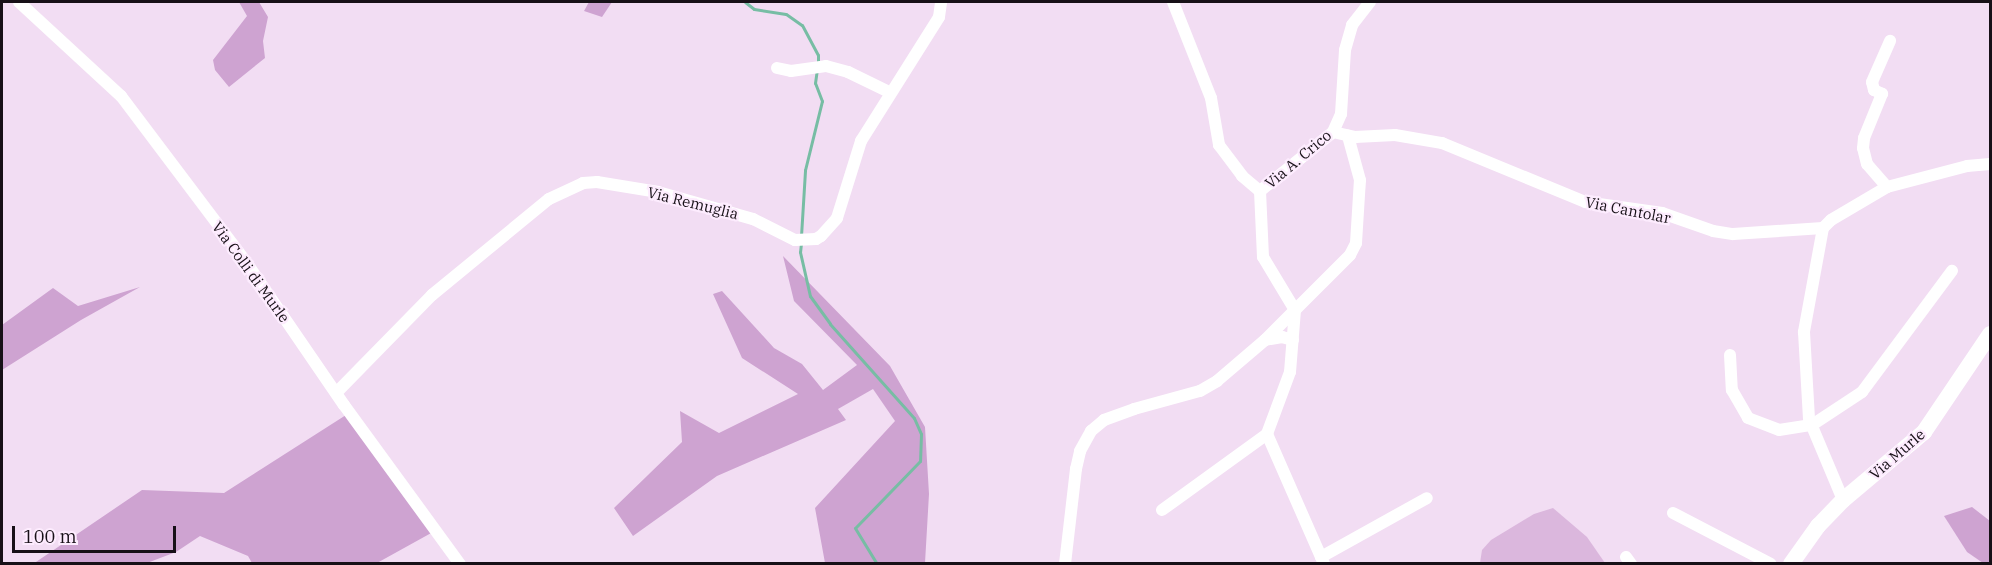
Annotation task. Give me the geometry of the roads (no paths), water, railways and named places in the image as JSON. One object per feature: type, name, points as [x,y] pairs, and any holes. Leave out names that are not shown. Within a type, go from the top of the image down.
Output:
[{"type":"main road","name":"Via Murle","points":[[1791,564],[1818,526],[1843,500],[1924,432],[1990,334]]},
{"type":"street","name":"Via Colli di Murle","points":[[19,2],[121,96],[246,262],[336,393],[460,564]]},
{"type":"street","name":"Via Remuglia","points":[[336,393],[432,296],[549,199],[583,183],[658,192],[734,212],[795,240],[809,240],[821,236],[837,218],[861,141],[889,92],[939,17],[941,2]]},
{"type":"street","points":[[1173,2],[1211,98],[1219,145],[1242,176],[1260,191]]},
{"type":"street","name":"Via A. Crico","points":[[1295,310],[1263,257],[1260,191],[1333,132],[1341,114],[1345,51],[1352,25],[1370,2]]},
{"type":"street","points":[[1887,186],[1867,164],[1863,148],[1864,138],[1882,94],[1874,90],[1872,82],[1890,41]]},
{"type":"street","points":[[777,68],[791,71],[826,66],[848,72],[889,92]]},
{"type":"street","name":"Via Cantolar","points":[[1333,132],[1348,136],[1395,135],[1442,143],[1565,196],[1608,207],[1662,213],[1713,231],[1760,233],[1823,228]]},
{"type":"street","points":[[1065,564],[1076,469],[1080,451],[1091,431],[1114,416],[1200,391],[1217,381],[1264,340],[1350,255],[1356,243],[1360,180],[1348,136]]},
{"type":"street","points":[[1843,500],[1812,425],[1804,332],[1823,228],[1831,220],[1887,186],[1967,166],[1990,164]]},
{"type":"street","points":[[1730,355],[1732,390],[1748,418],[1779,430],[1812,425],[1862,392],[1952,271]]},
{"type":"street","points":[[1295,310],[1288,382],[1268,425],[1267,434],[1322,560],[1427,498]]},
{"type":"street","points":[[1264,340],[1282,337],[1293,340]]},
{"type":"street","points":[[1162,510],[1267,434]]},
{"type":"street","points":[[1673,513],[1771,564]]},
{"type":"waterway","points":[[745,2],[754,9],[786,14],[802,25],[818,55],[818,63]]},
{"type":"waterway","points":[[801,236],[805,170],[822,101],[815,83],[817,69]]},
{"type":"waterway","points":[[801,243],[800,252],[810,296],[830,324],[914,418],[921,434],[920,461],[855,528],[877,564]]}]
